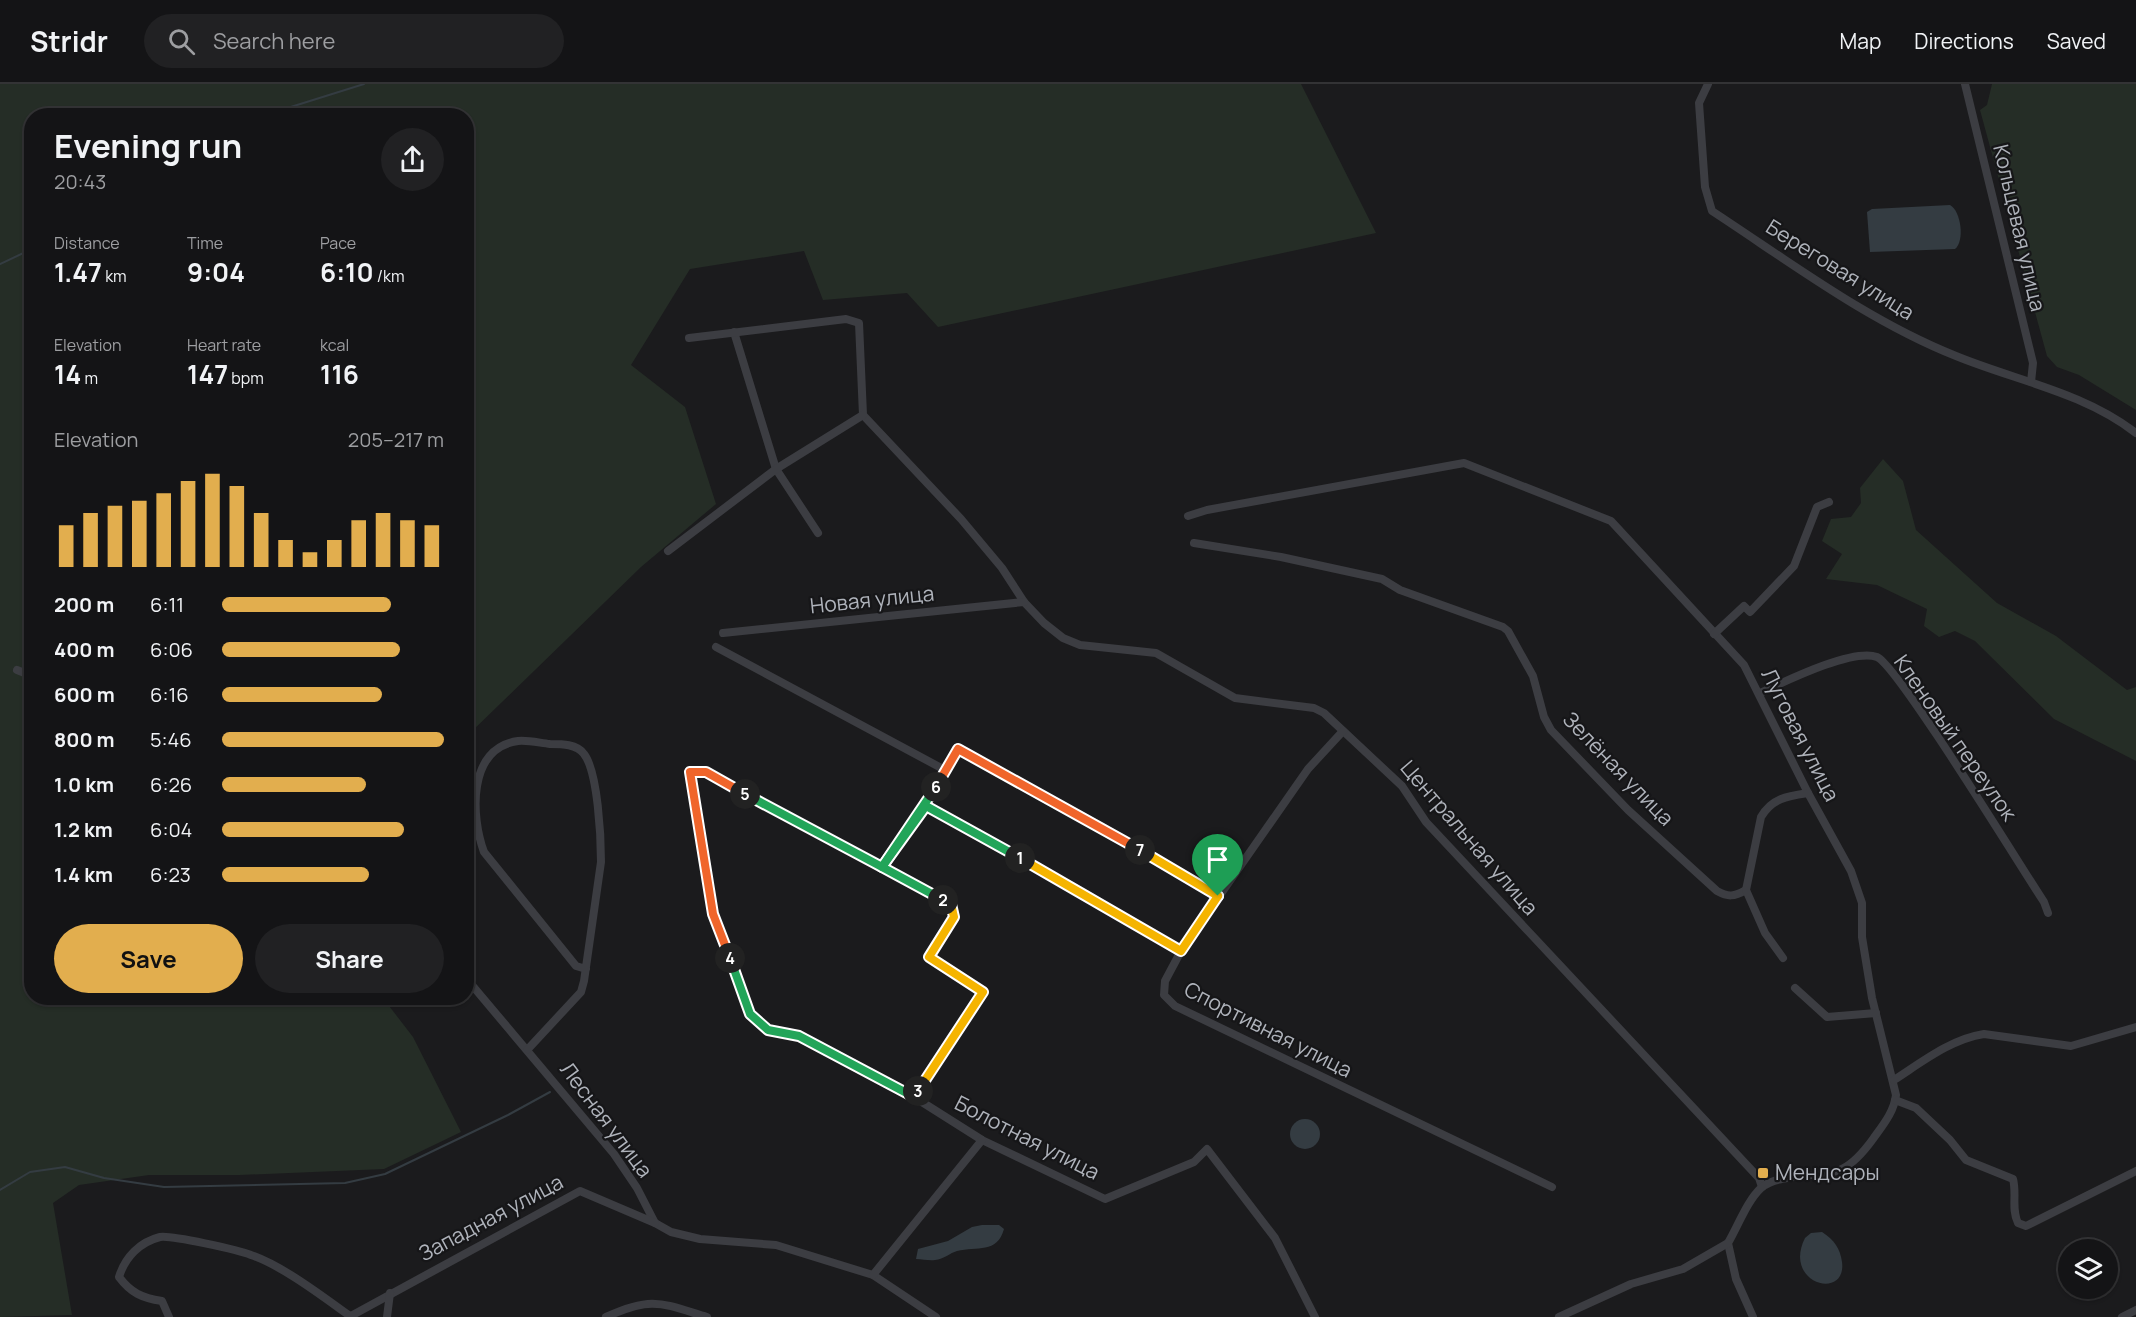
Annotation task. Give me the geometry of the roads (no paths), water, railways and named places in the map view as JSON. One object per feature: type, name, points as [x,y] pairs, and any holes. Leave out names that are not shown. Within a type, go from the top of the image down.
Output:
[{"type":"street","name":"Береговая улица","points":[[1708,84],[1699,103],[1705,187],[1712,211],[1878,319],[1955,356],[2097,408],[2136,433]]},
{"type":"street","name":"Кольцевая улица","points":[[1965,84],[2033,363],[2031,382]]},
{"type":"street","points":[[688,338],[854,320],[859,324],[861,331],[863,415],[961,519],[1002,568],[1024,602]]},
{"type":"street","points":[[734,332],[776,469],[818,533]]},
{"type":"street","points":[[668,551],[776,469],[863,415]]},
{"type":"street","name":"Луговая улица","points":[[1188,516],[1207,510],[1464,463],[1611,521],[1744,665],[1808,793],[1851,871],[1862,903],[1864,955],[1876,1013],[1894,1080],[1895,1100]]},
{"type":"street","points":[[1714,634],[1744,606],[1750,612],[1794,566],[1817,507],[1829,502]]},
{"type":"street","name":"Зелёная улица","points":[[1194,543],[1281,557],[1382,579],[1400,590],[1503,627],[1508,631],[1533,676],[1544,717],[1551,730],[1628,810],[1717,891],[1727,896],[1736,896],[1746,890]]},
{"type":"street","name":"Новая улица","points":[[723,633],[1024,602]]},
{"type":"street","name":"Центральная улица","points":[[1024,602],[1044,623],[1063,638],[1080,645],[1156,653],[1235,698],[1314,708],[1332,719],[1402,786],[1438,835],[1759,1178],[1761,1187]]},
{"type":"street","points":[[716,646],[945,770]]},
{"type":"street","name":"Кленовый переулок","points":[[1760,693],[1844,660],[1861,656],[1877,657],[1889,668],[1940,743],[2044,902],[2048,914]]},
{"type":"street","points":[[16,670],[24,673]]},
{"type":"street","name":"Спортивная улица","points":[[1343,731],[1308,769],[1181,951],[1164,989],[1167,999],[1175,1006],[1552,1187]]},
{"type":"street","points":[[528,1049],[581,992],[586,969],[601,862],[601,842],[589,762],[582,751],[570,745],[518,741],[502,747],[489,759],[477,776],[475,795],[478,837],[484,852],[576,966],[586,969]]},
{"type":"street","points":[[914,1097],[983,992],[929,957],[954,917],[951,904],[882,867],[926,806],[958,749],[1101,826],[1218,896]]},
{"type":"street","name":"Болотная улица","points":[[882,867],[706,772],[690,772],[713,914],[750,1014],[768,1030],[799,1036],[914,1097],[982,1140],[1105,1199],[1194,1162],[1207,1149],[1275,1238],[1315,1317]]},
{"type":"street","points":[[1783,958],[1765,933],[1746,890],[1761,817],[1767,807],[1778,799],[1808,793]]},
{"type":"street","points":[[926,806],[1083,892],[1181,951]]},
{"type":"street","name":"Лесная улица","points":[[474,987],[614,1154],[637,1188],[655,1223]]},
{"type":"street","points":[[1795,988],[1827,1017],[1876,1013]]},
{"type":"street","points":[[1894,1080],[1955,1042],[1971,1036],[1984,1034],[2071,1046],[2136,1028]]},
{"type":"street","points":[[1559,1317],[1631,1284],[1683,1269],[1728,1243],[1761,1187],[1774,1181],[1795,1177],[1832,1174],[1849,1166],[1861,1156],[1885,1124],[1895,1100],[1916,1108],[1950,1140],[1966,1160],[2005,1173],[2013,1179],[2016,1191],[2014,1214],[2018,1223],[2026,1226],[2136,1171]]},
{"type":"street","points":[[873,1275],[982,1140]]},
{"type":"street","name":"Западная улица","points":[[349,1317],[580,1191],[655,1223]]},
{"type":"street","points":[[655,1223],[671,1232],[700,1239],[776,1245],[873,1275],[933,1316]]},
{"type":"street","points":[[169,1317],[162,1301],[142,1298],[129,1290],[119,1276],[123,1262],[132,1252],[160,1237],[252,1255],[310,1288],[349,1317]]},
{"type":"street","points":[[1728,1243],[1736,1279],[1752,1317]]},
{"type":"street","points":[[387,1317],[390,1293]]},
{"type":"street","points":[[606,1317],[633,1304],[650,1302],[707,1317]]},
{"type":"street","points":[[2122,1317],[2136,1310]]},
{"type":"waterway","points":[[288,108],[364,84]]},
{"type":"waterway","points":[[0,264],[24,253]]},
{"type":"waterway","points":[[0,1190],[30,1172],[65,1167],[104,1178],[164,1187],[345,1183],[385,1174],[508,1115],[550,1092]]},
{"type":"place","name":"Мендсары","points":[[1763,1173]]}]
